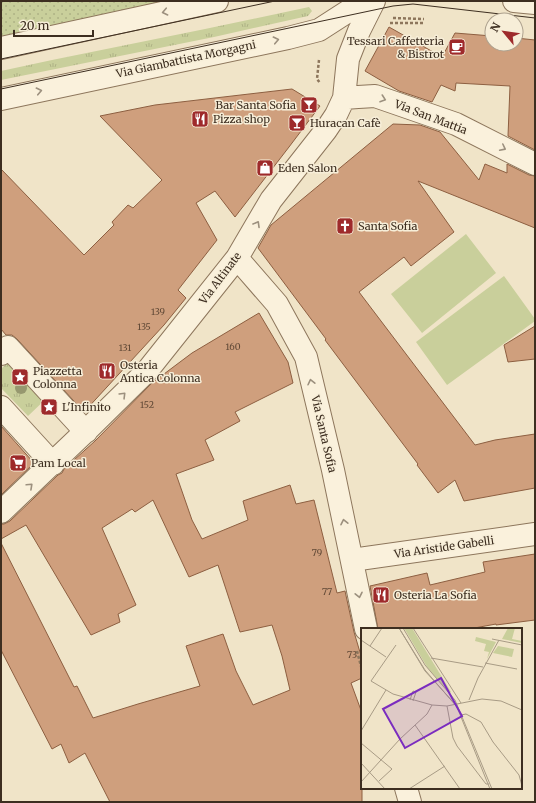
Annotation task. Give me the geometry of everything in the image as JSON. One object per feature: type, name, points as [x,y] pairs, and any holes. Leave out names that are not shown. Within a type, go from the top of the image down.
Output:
[{"type":"street","points":[[1,48],[217,1]]},
{"type":"street","name":"Via Giambattista Morgagni","points":[[1,99],[319,30],[364,1]]},
{"type":"street","name":"Via Altinate","points":[[1,512],[53,464],[147,371],[237,258],[271,200],[336,115],[344,98],[348,59],[359,31],[374,1]]},
{"type":"street","name":"Via San Mattia","points":[[344,98],[375,96],[456,124],[535,164]]},
{"type":"street","name":"Via Santa Sofia","points":[[237,258],[277,304],[306,358],[333,470],[366,628]]},
{"type":"street","points":[[1,354],[8,347],[86,432]]},
{"type":"street","points":[[1,407],[53,464]]},
{"type":"street","name":"Via Aristide Gabelli","points":[[352,560],[535,534]]},
{"type":"street","points":[[406,789],[410,802]]},
{"type":"path","points":[[386,18],[424,19]]},
{"type":"path","points":[[386,23],[424,23]]},
{"type":"green space","points":[[1,1],[216,1],[1,45]]},
{"type":"green space","points":[[309,7],[312,11],[308,16],[214,37],[1,80],[1,71]]},
{"type":"green space","points":[[466,234],[496,273],[422,333],[391,294]]},
{"type":"green space","points":[[504,276],[535,321],[447,385],[416,342]]},
{"type":"green space","points":[[11,359],[48,397],[28,416],[1,388],[1,369]]},
{"type":"building","points":[[389,27],[442,57],[455,33],[484,35],[484,52],[524,52],[524,39],[535,40],[535,150],[508,136],[510,86],[456,83],[455,91],[441,85],[432,102],[399,91],[365,71]]},
{"type":"building","points":[[292,89],[320,106],[235,217],[215,191],[196,203],[217,240],[178,290],[186,298],[164,325],[84,412],[17,339],[12,335],[6,335],[1,329],[1,169],[84,255],[114,225],[112,222],[128,205],[133,208],[162,180],[100,116],[155,105]]},
{"type":"building","points":[[393,124],[420,125],[440,132],[479,180],[485,164],[507,173],[507,164],[529,175],[535,176],[535,228],[418,181],[454,232],[411,266],[404,257],[359,292],[475,445],[495,440],[535,434],[535,488],[464,501],[455,480],[438,493],[258,248],[271,225]]},
{"type":"building","points":[[259,313],[288,362],[293,383],[235,412],[240,421],[205,440],[214,460],[176,474],[192,520],[202,539],[248,520],[243,501],[290,485],[296,504],[314,500],[337,593],[345,591],[361,656],[361,678],[351,683],[361,710],[362,802],[110,802],[85,753],[69,763],[61,744],[52,749],[1,650],[1,543],[74,687],[77,686],[93,718],[200,686],[186,646],[223,634],[236,671],[253,705],[290,690],[282,656],[272,625],[240,632],[218,565],[189,577],[153,500],[135,512],[132,509],[102,528],[136,605],[118,614],[120,622],[91,635],[26,525],[1,539],[1,524],[10,521],[58,475],[62,473],[64,469],[95,441],[152,383],[192,353]]},
{"type":"building","points":[[535,326],[535,359],[508,362],[504,345]]},
{"type":"building","points":[[1,426],[34,463],[1,495]]},
{"type":"building","points":[[535,554],[535,620],[474,628],[378,628],[370,586],[427,573],[430,585],[485,572],[483,562]]},
{"type":"tram line","points":[[1,59],[275,1]]},
{"type":"tram line","points":[[1,89],[393,6],[413,4],[535,18]]},
{"type":"place","name":"Tessari Caffetteria & Bistrot","points":[[457,47]]},
{"type":"place","name":"Bar Santa Sofia","points":[[309,105]]},
{"type":"place","name":"Pizza shop","points":[[200,119]]},
{"type":"place","name":"Huracan Cafè","points":[[297,123]]},
{"type":"place","name":"Eden Salon","points":[[265,168]]},
{"type":"place","name":"Santa Sofia","points":[[345,226]]},
{"type":"place","name":"Osteria Antica Colonna","points":[[107,371]]},
{"type":"place","name":"Piazzetta Colonna","points":[[20,377]]},
{"type":"place","name":"L'Infinito","points":[[49,407]]},
{"type":"place","name":"Pam Local","points":[[18,463]]},
{"type":"place","name":"Osteria La Sofia","points":[[381,595]]}]
